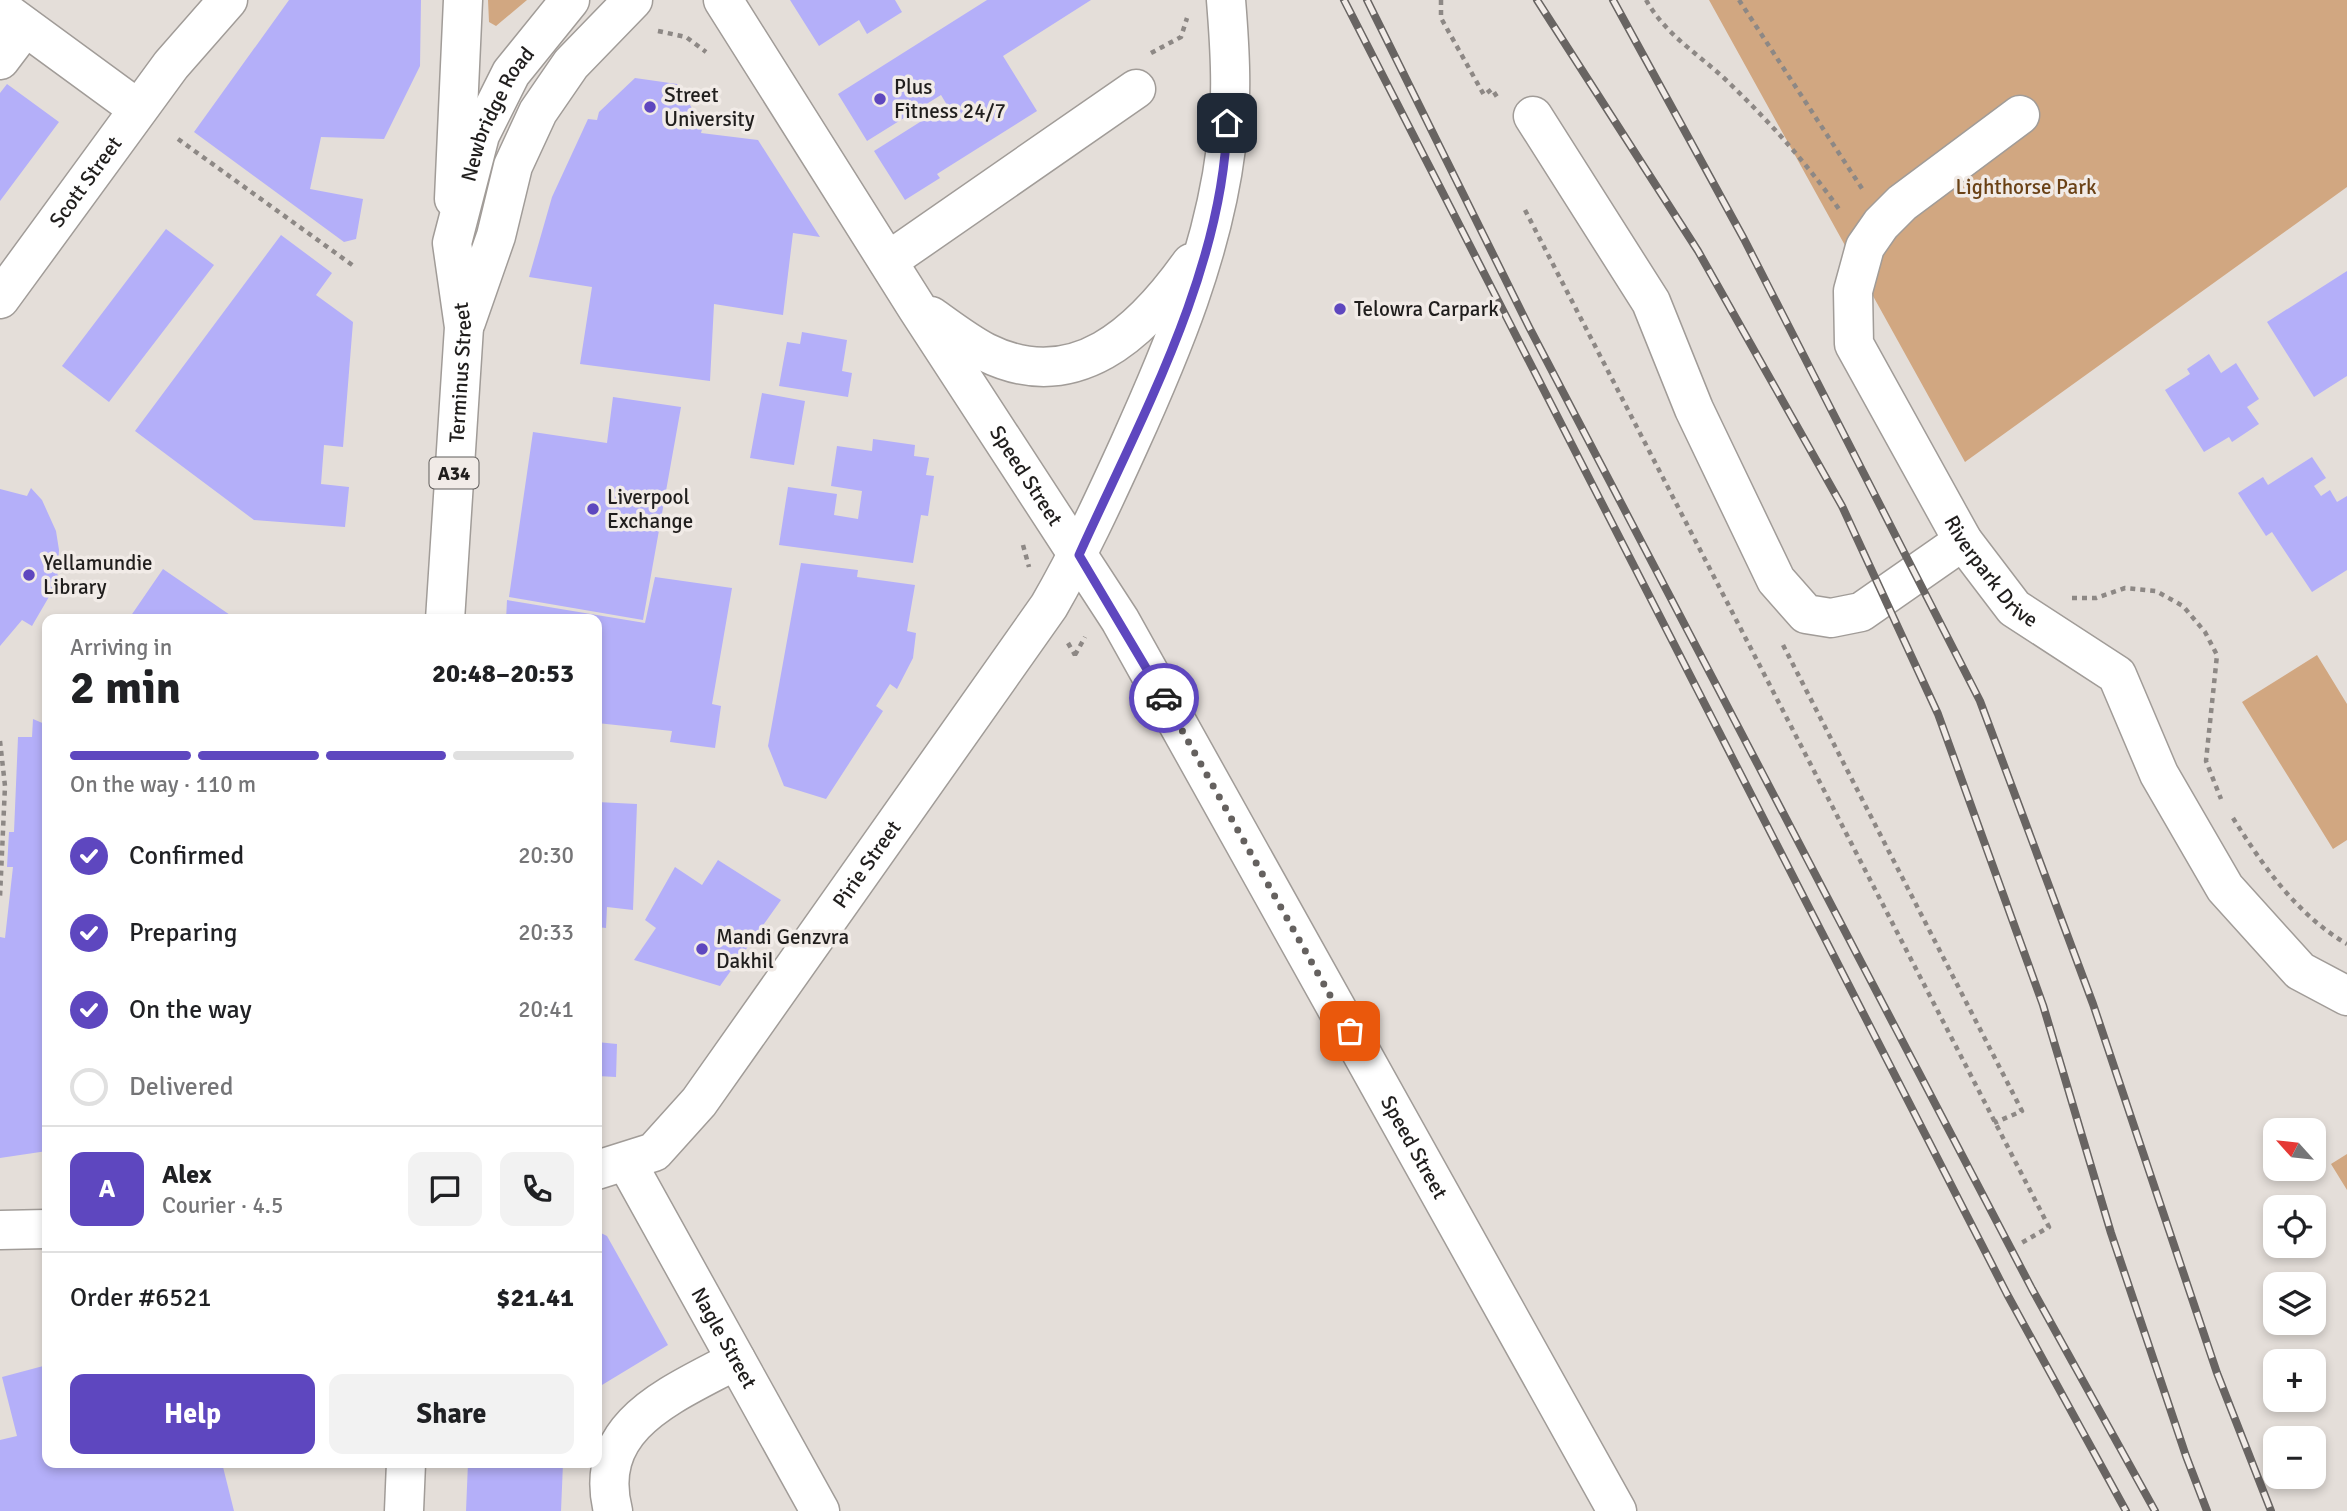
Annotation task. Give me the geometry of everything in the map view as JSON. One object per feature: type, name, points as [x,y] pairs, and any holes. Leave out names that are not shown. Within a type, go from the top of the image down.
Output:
[{"type":"main road","name":"Scott Street","points":[[0,299],[138,109],[177,51],[203,0]]},
{"type":"main road","points":[[177,51],[209,0]]},
{"type":"main road","name":"Scott Street","points":[[177,51],[228,0]]},
{"type":"main road","name":"Terminus Street","points":[[445,614],[464,327],[452,243],[463,0]]},
{"type":"main road","name":"Newbridge Road","points":[[452,243],[480,135],[511,73],[570,0]]},
{"type":"main road","points":[[464,327],[496,236],[513,166],[538,112],[571,64],[633,0]]},
{"type":"main road","name":"Speed Street","points":[[723,0],[917,308],[1127,632],[1617,1511]]},
{"type":"main road","name":"Pirie Street","points":[[612,1166],[654,1152],[699,1102],[1049,606],[1079,555],[1154,390],[1182,319],[1210,235],[1227,147],[1230,50],[1226,0]]},
{"type":"main road","points":[[0,60],[12,18],[138,109]]},
{"type":"main road","points":[[888,261],[1142,72]]},
{"type":"main road","name":"Riverpark Drive","points":[[2020,115],[1902,203],[1881,224],[1866,247],[1853,291],[1854,344],[1963,541],[2014,608],[2117,675],[2159,774],[2225,888],[2300,971],[2347,996]]},
{"type":"main road","points":[[1533,117],[1651,302],[1694,409],[1776,580],[1806,614],[1831,618],[1861,612],[1963,541]]},
{"type":"main road","points":[[917,308],[985,352],[1014,362],[1045,368],[1075,364],[1105,350],[1135,330],[1171,290],[1210,235]]},
{"type":"main road","name":"Nagle Street","points":[[612,1166],[736,1360],[820,1511]]},
{"type":"main road","points":[[0,1230],[42,1228]]},
{"type":"main road","points":[[613,1511],[607,1486],[610,1463],[620,1442],[636,1421],[662,1400],[736,1360]]},
{"type":"main road","points":[[404,1511],[405,1468]]},
{"type":"path","points":[[1646,0],[1656,16],[1682,45],[1722,76],[1766,118],[1814,173],[1866,247]]},
{"type":"path","points":[[1739,0],[1864,191]]},
{"type":"path","points":[[1142,72],[1181,37],[1188,12]]},
{"type":"path","points":[[178,139],[355,267]]},
{"type":"path","points":[[1525,209],[2049,1227],[2018,1245]]},
{"type":"path","points":[[2060,597],[2096,598],[2125,588],[2156,591],[2183,606],[2198,623],[2217,655],[2206,761],[2221,799],[2281,886],[2312,919],[2347,944]]},
{"type":"path","points":[[0,741],[5,786],[0,897]]},
{"type":"green space","points":[[488,0],[527,0],[496,26],[489,22]]},
{"type":"green space","name":"Lighthorse Park","points":[[1709,0],[2347,0],[2347,187],[1965,462]]},
{"type":"green space","points":[[2317,655],[2347,704],[2347,840],[2333,849],[2242,702]]},
{"type":"green space","points":[[2347,1154],[2347,1190],[2331,1164]]},
{"type":"building","points":[[289,0],[421,0],[420,66],[384,139],[321,137],[310,189],[363,199],[356,239],[344,242],[194,132]]},
{"type":"building","points":[[790,0],[895,0],[902,12],[867,34],[859,20],[819,46]]},
{"type":"building","points":[[987,0],[1091,0],[1003,56],[1037,111],[937,174],[940,178],[905,200],[874,151],[947,105],[941,95],[867,141],[838,94]]},
{"type":"building","points":[[635,78],[677,84],[703,126],[701,133],[758,140],[820,237],[793,233],[783,315],[714,304],[710,381],[580,364],[592,287],[529,277],[552,197],[588,119],[597,120],[599,112]]},
{"type":"building","points":[[7,84],[59,122],[0,201],[0,93]]},
{"type":"building","points":[[166,229],[214,265],[109,402],[62,366]]},
{"type":"building","points":[[281,235],[332,273],[316,295],[353,322],[343,447],[324,445],[321,484],[349,487],[345,527],[254,520],[135,431]]},
{"type":"building","points":[[2347,271],[2347,376],[2314,397],[2267,322]]},
{"type":"building","points":[[802,332],[847,340],[842,371],[852,373],[848,397],[779,386],[787,342],[800,344]]},
{"type":"building","points":[[2209,354],[2221,373],[2236,363],[2259,399],[2247,407],[2259,424],[2232,442],[2229,437],[2204,452],[2165,390],[2190,374],[2187,369]]},
{"type":"building","points":[[762,393],[805,401],[794,465],[750,458]]},
{"type":"building","name":"Liverpool Exchange","points":[[613,397],[681,407],[643,620],[509,597],[533,432],[607,443]]},
{"type":"building","points":[[873,439],[915,445],[914,456],[929,458],[926,475],[934,476],[928,516],[921,515],[913,563],[779,545],[788,487],[837,494],[834,515],[858,519],[862,491],[831,486],[837,446],[872,451]]},
{"type":"building","points":[[2312,457],[2326,478],[2314,486],[2321,496],[2330,490],[2337,502],[2347,496],[2347,570],[2312,592],[2272,532],[2266,536],[2238,493],[2263,477],[2268,485]]},
{"type":"building","name":"Yellamundie Library","points":[[31,488],[42,500],[56,531],[59,550],[57,583],[32,626],[22,620],[0,646],[0,489],[27,496]]},
{"type":"building","points":[[801,563],[858,570],[857,577],[915,585],[907,631],[916,633],[913,658],[897,689],[890,684],[876,706],[883,711],[826,799],[784,786],[768,746]]},
{"type":"building","points":[[163,569],[229,614],[132,614]]},
{"type":"building","name":"Liverpool Exchange","points":[[655,577],[732,588],[712,704],[721,706],[715,748],[670,742],[672,731],[602,724],[602,616],[645,623]]},
{"type":"building","name":"Liverpool Exchange","points":[[507,600],[591,614],[506,614]]},
{"type":"building","points":[[33,719],[42,723],[42,1152],[0,1158],[0,937],[5,938],[13,867],[7,867],[9,832],[14,832],[18,737],[32,737]]},
{"type":"building","points":[[602,802],[637,804],[633,910],[607,907],[606,928],[602,928]]},
{"type":"building","points":[[718,860],[781,900],[720,986],[634,960],[656,928],[645,920],[675,867],[702,885]]},
{"type":"building","points":[[602,1042],[617,1044],[616,1077],[602,1076]]},
{"type":"building","points":[[602,1234],[607,1236],[668,1345],[602,1385]]},
{"type":"building","points":[[42,1366],[42,1468],[223,1468],[234,1511],[0,1511],[0,1440],[17,1436],[2,1377]]},
{"type":"building","points":[[468,1468],[563,1468],[561,1511],[466,1511]]},
{"type":"railway","points":[[1344,0],[2007,1294],[2126,1511]]},
{"type":"railway","points":[[1367,0],[1529,327],[2032,1289],[2155,1511]]},
{"type":"railway","points":[[1537,0],[1698,251],[1842,506],[1938,714],[2043,1005],[2111,1233],[2207,1511]]},
{"type":"railway","points":[[1613,0],[1744,239],[1980,701],[2093,1004],[2217,1373],[2271,1511]]},
{"type":"way so far","points":[[1164,698],[1350,1031]]},
{"type":"place","name":"Plus Fitness 24/7","points":[[880,99]]},
{"type":"place","name":"Street University","points":[[650,107]]},
{"type":"place","name":"Telowra Carpark","points":[[1340,309]]},
{"type":"place","name":"Liverpool Exchange","points":[[593,509]]},
{"type":"place","name":"Yellamundie Library","points":[[29,575]]},
{"type":"place","name":"Mandi Genzvra Dakhil","points":[[702,949]]},
{"type":"route","points":[[1164,698],[1079,555],[1149,401],[1182,319],[1210,235],[1227,147],[1227,123]]}]
